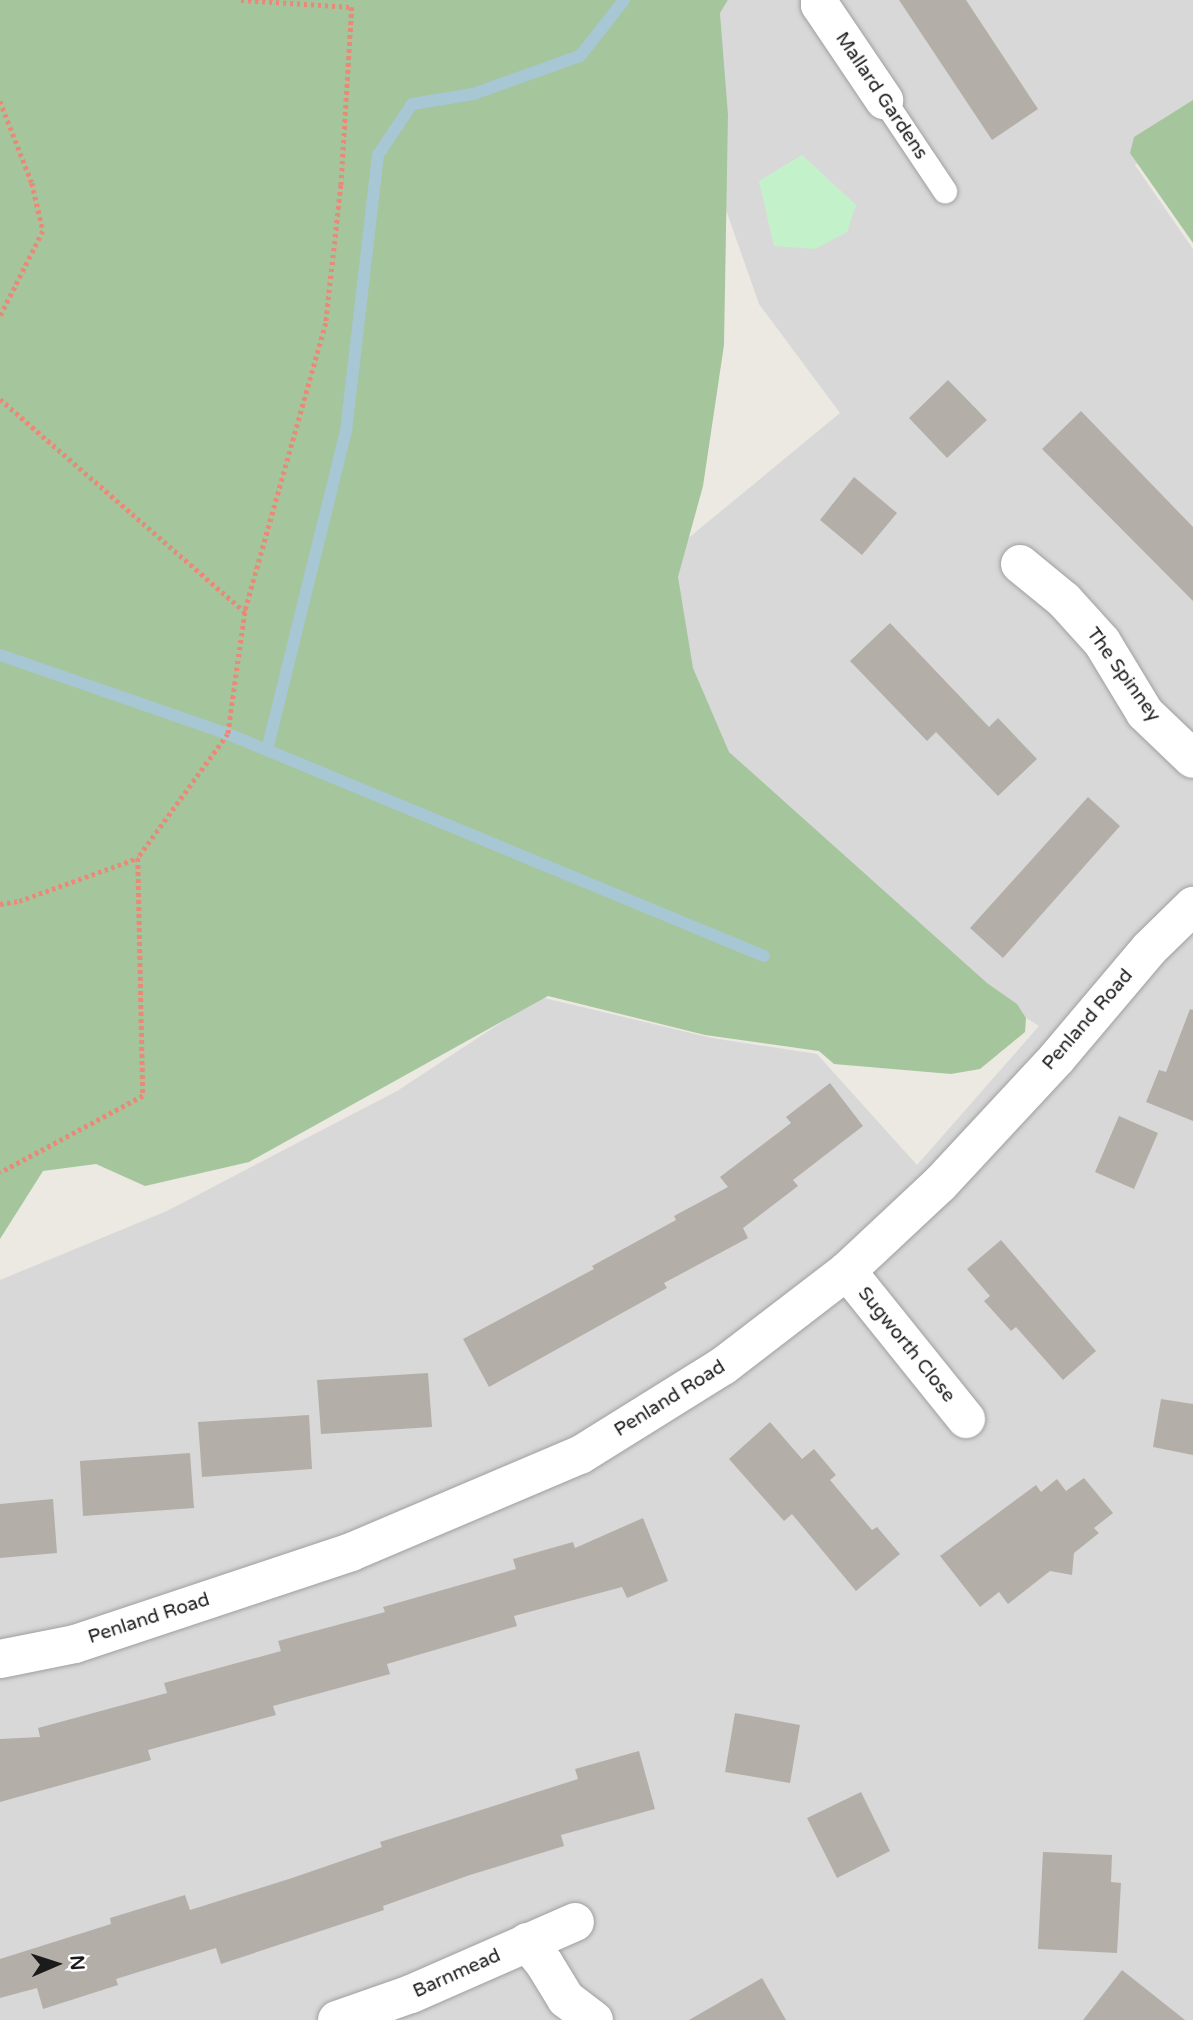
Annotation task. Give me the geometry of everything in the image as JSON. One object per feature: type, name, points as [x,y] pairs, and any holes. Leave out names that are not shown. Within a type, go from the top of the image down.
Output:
[{"type":"street","name":"Mallard Gardens","points":[[820,0],[820,5],[884,100]]},
{"type":"street","name":"The Spinney","points":[[1020,564],[1064,600],[1102,642],[1145,713],[1193,759]]},
{"type":"street","name":"Penland Road","points":[[0,1659],[75,1644],[351,1552],[580,1455],[723,1366],[847,1271],[940,1184],[1057,1058],[1149,949],[1193,906]]},
{"type":"street","name":"Sugworth Close","points":[[847,1271],[966,1419]]},
{"type":"street","name":"Barnmead","points":[[337,2020],[411,1994],[575,1922]]},
{"type":"street","points":[[527,1942],[544,1963],[566,1999],[594,2020]]},
{"type":"lane","name":"Mallard Gardens","points":[[884,100],[945,191]]},
{"type":"path","points":[[0,904],[19,901],[138,858],[228,734],[244,612],[326,323],[341,185],[352,6],[241,0]]},
{"type":"path","points":[[0,101],[32,183],[43,231],[0,317]]},
{"type":"path","points":[[0,399],[244,612]]},
{"type":"path","points":[[0,1172],[144,1096],[138,858]]},
{"type":"shaded area","points":[[728,0],[1193,0],[1193,123],[1135,165],[1193,249],[1193,2020],[0,2020],[0,1280],[167,1211],[397,1091],[540,997],[712,1038],[817,1054],[917,1165],[1039,1026],[998,1000],[731,776],[690,682],[663,559],[840,413],[759,304],[726,210],[720,13]]},
{"type":"green space","points":[[0,0],[728,0],[720,13],[728,115],[724,345],[703,486],[678,577],[693,668],[729,752],[987,983],[1017,1004],[1026,1018],[1025,1032],[980,1069],[951,1074],[834,1064],[819,1051],[705,1035],[548,996],[249,1162],[145,1186],[96,1164],[43,1171],[0,1239]]},
{"type":"green space","points":[[1193,100],[1193,243],[1130,153],[1134,137]]},
{"type":"green space","points":[[802,155],[856,205],[847,232],[815,249],[774,246],[759,181]]},
{"type":"building","points":[[899,0],[966,0],[1038,109],[992,140]]},
{"type":"building","points":[[948,380],[987,420],[947,458],[909,418]]},
{"type":"building","points":[[1081,411],[1193,527],[1193,601],[1042,449]]},
{"type":"building","points":[[854,477],[897,513],[862,555],[820,520]]},
{"type":"building","points":[[890,623],[989,727],[998,718],[1037,759],[998,796],[936,732],[927,741],[850,661]]},
{"type":"building","points":[[1088,797],[1120,826],[1003,958],[970,928]]},
{"type":"building","points":[[1190,1009],[1193,1010],[1193,1121],[1146,1102],[1159,1070],[1166,1072]]},
{"type":"building","points":[[830,1083],[863,1126],[793,1180],[798,1186],[743,1228],[748,1238],[664,1283],[667,1288],[489,1387],[463,1339],[594,1269],[592,1266],[676,1220],[674,1216],[728,1187],[720,1177],[791,1123],[786,1117]]},
{"type":"building","points":[[1119,1116],[1158,1133],[1134,1189],[1095,1172]]},
{"type":"building","points":[[1001,1240],[1096,1351],[1063,1380],[1016,1327],[1011,1331],[984,1301],[990,1296],[967,1269]]},
{"type":"building","points":[[428,1373],[432,1427],[321,1434],[317,1380]]},
{"type":"building","points":[[1161,1399],[1193,1404],[1193,1455],[1153,1447]]},
{"type":"building","points":[[309,1415],[312,1469],[202,1477],[198,1422]]},
{"type":"building","points":[[770,1422],[802,1459],[814,1449],[836,1475],[830,1480],[872,1530],[877,1527],[900,1554],[856,1591],[792,1514],[784,1521],[729,1459]]},
{"type":"building","points":[[190,1453],[194,1508],[83,1516],[80,1461]]},
{"type":"building","points":[[1084,1478],[1113,1513],[1094,1528],[1099,1533],[1074,1553],[1072,1575],[1050,1571],[1008,1604],[999,1592],[980,1607],[940,1556],[1036,1485],[1041,1492],[1057,1479],[1066,1491]]},
{"type":"building","points":[[53,1499],[57,1553],[0,1558],[0,1504]]},
{"type":"building","points":[[643,1518],[668,1581],[627,1598],[622,1587],[514,1616],[517,1626],[387,1664],[390,1674],[273,1706],[276,1715],[148,1750],[151,1760],[0,1802],[0,1739],[40,1737],[38,1728],[167,1693],[164,1683],[281,1651],[278,1641],[385,1612],[383,1607],[516,1569],[513,1559],[573,1542],[575,1548]]},
{"type":"building","points":[[735,1713],[800,1725],[790,1783],[725,1772]]},
{"type":"building","points":[[639,1751],[655,1809],[561,1835],[564,1846],[470,1875],[383,1906],[384,1910],[221,1964],[216,1948],[116,1979],[118,1985],[43,2009],[37,1988],[0,1998],[0,1959],[111,1924],[110,1918],[185,1895],[190,1910],[292,1878],[382,1847],[380,1842],[578,1779],[575,1769]]},
{"type":"building","points":[[861,1792],[890,1851],[837,1878],[807,1818]]},
{"type":"building","points":[[1043,1852],[1112,1855],[1111,1882],[1121,1883],[1117,1953],[1038,1949]]},
{"type":"building","points":[[1122,1970],[1185,2020],[1083,2020]]},
{"type":"building","points":[[762,1978],[786,2020],[689,2020]]},
{"type":"waterway","points":[[267,750],[346,431],[378,155],[412,104],[473,94],[580,56],[624,0]]},
{"type":"waterway","points":[[0,655],[228,734],[764,956]]}]
